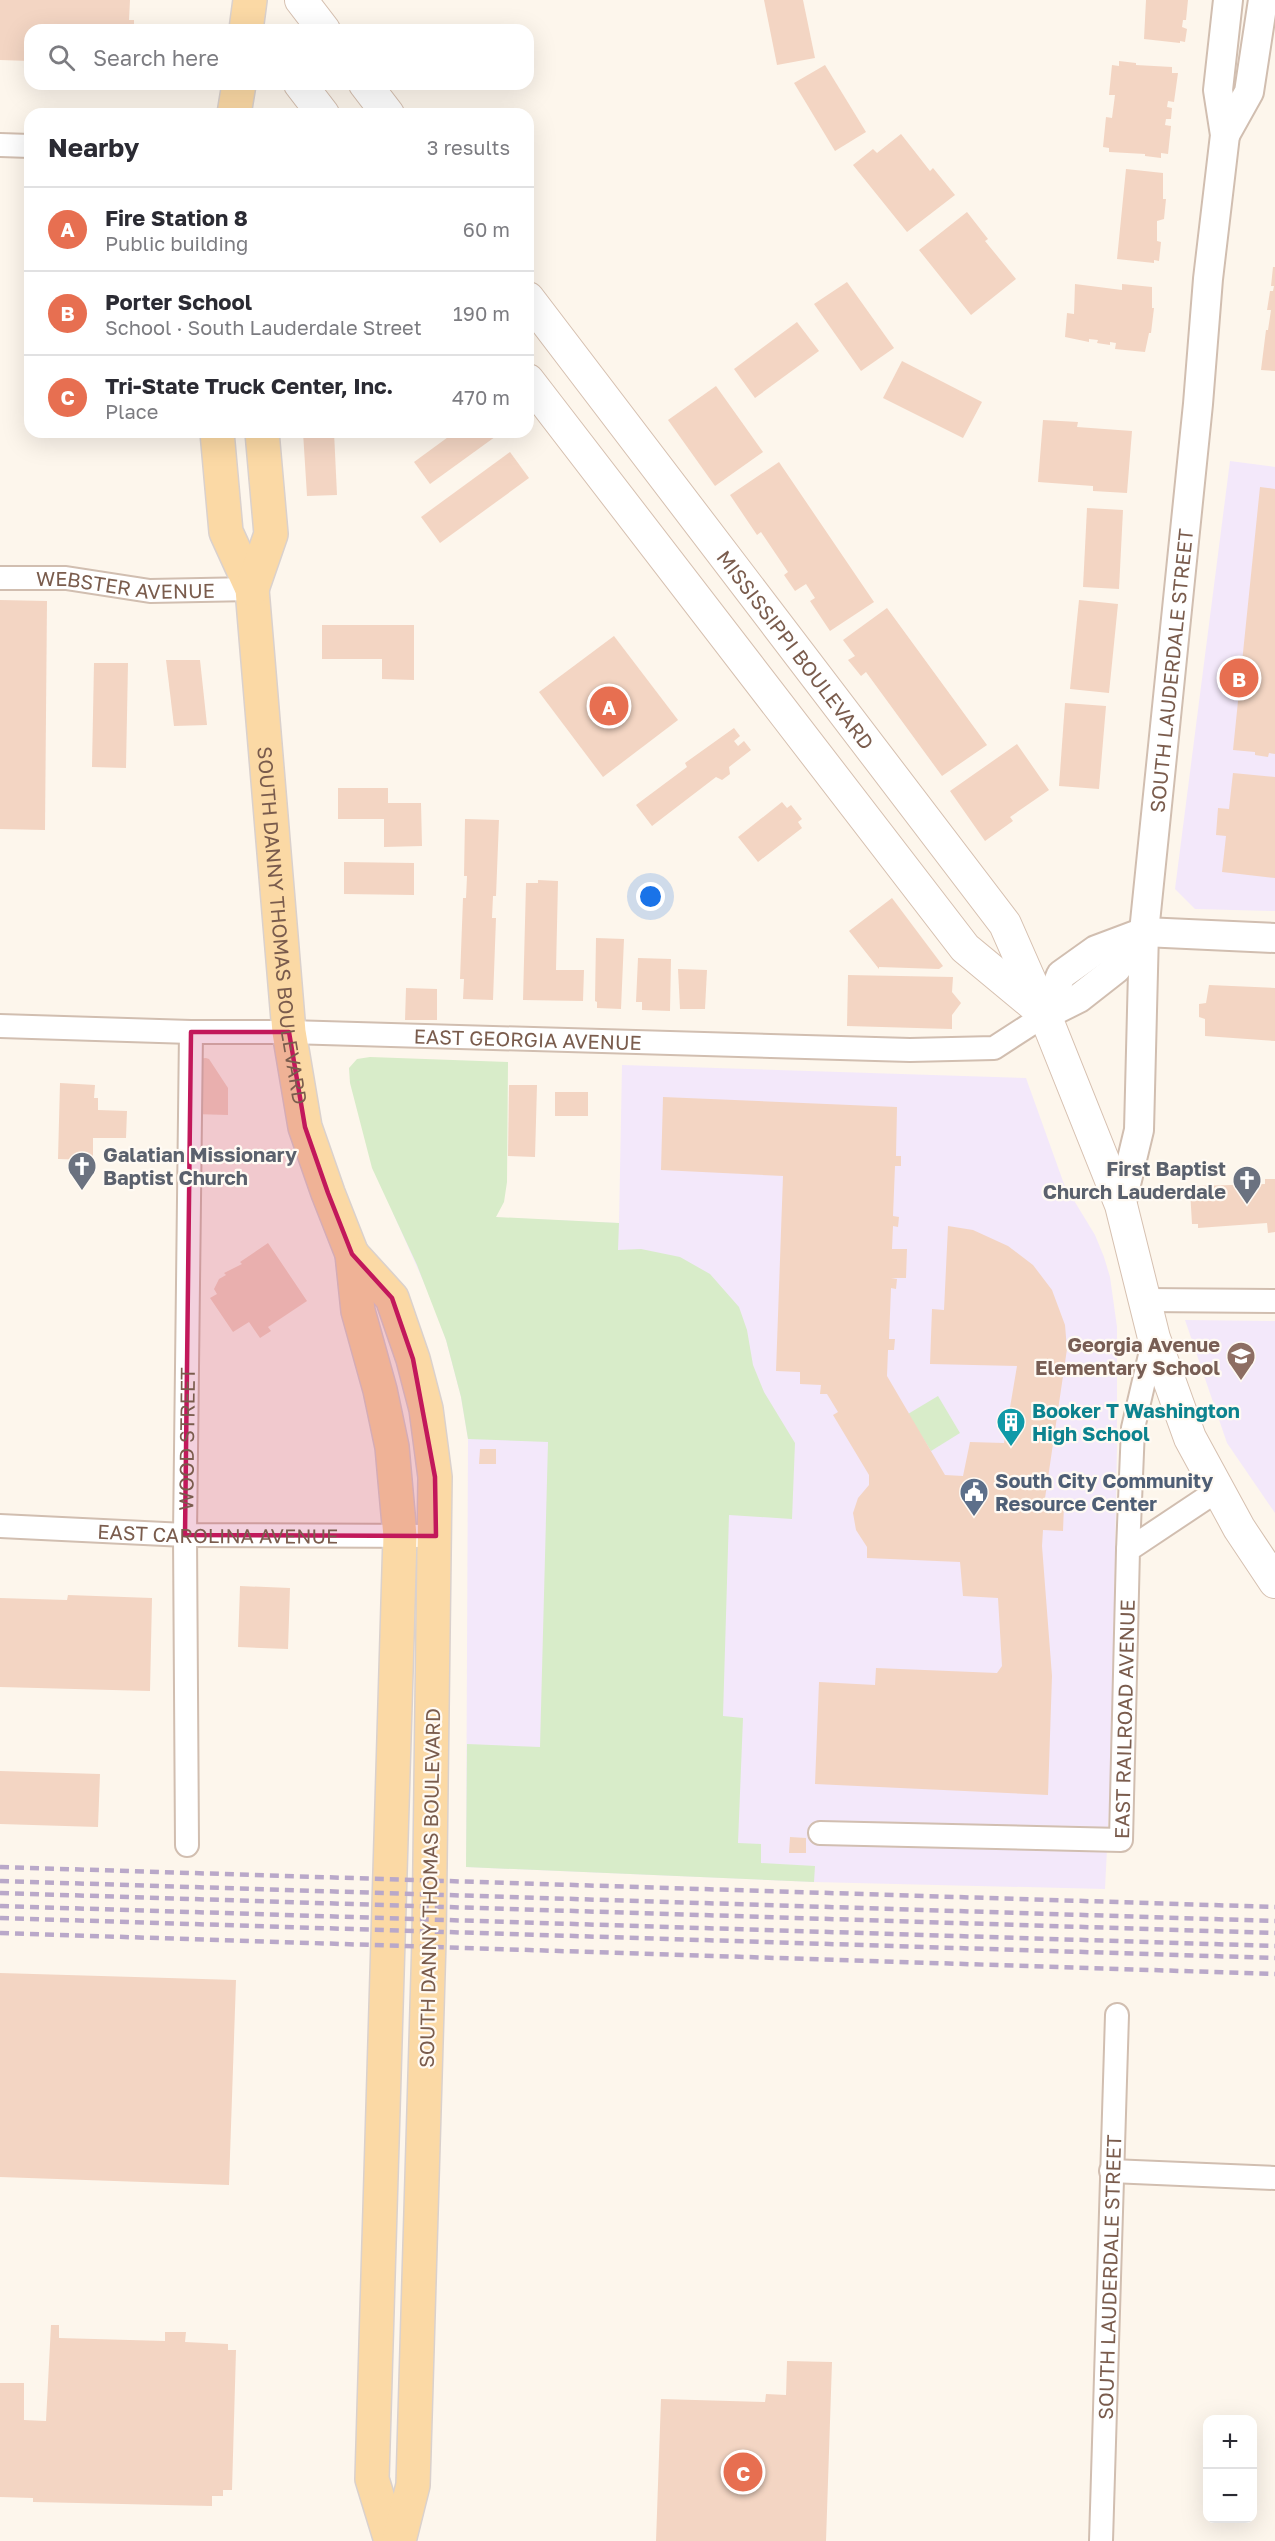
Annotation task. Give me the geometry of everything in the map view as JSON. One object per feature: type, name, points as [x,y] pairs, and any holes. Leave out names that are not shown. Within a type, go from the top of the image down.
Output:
[{"type":"main road","points":[[301,0],[319,24]]},
{"type":"main road","points":[[235,108],[238,90]]},
{"type":"main road","points":[[305,90],[318,108]]},
{"type":"main road","points":[[370,90],[383,108]]},
{"type":"main road","name":"MISSISSIPPI BOULEVARD","points":[[534,306],[1005,924],[1045,1015],[1121,1205],[1154,1338],[1191,1438],[1239,1528],[1275,1582]]},
{"type":"main road","name":"MISSISSIPPI BOULEVARD","points":[[534,388],[965,948],[1045,1015]]},
{"type":"main road","name":"SOUTH DANNY THOMAS BOULEVARD","points":[[218,438],[226,532],[252,589],[289,1032],[305,1127],[327,1193],[352,1254],[358,1311],[380,1390],[392,1447],[400,1536],[372,2479],[391,2541]]},
{"type":"main road","name":"SOUTH DANNY THOMAS BOULEVARD","points":[[252,589],[271,534],[263,438]]},
{"type":"main road","points":[[706,612],[745,584]]},
{"type":"main road","name":"SOUTH DANNY THOMAS BOULEVARD","points":[[352,1254],[392,1298],[413,1359],[426,1409],[435,1477],[429,1940],[413,2485],[399,2541]]},
{"type":"street","name":"SOUTH LAUDERDALE STREET","points":[[1121,1205],[1139,1130],[1144,932],[1198,404],[1208,279],[1225,135],[1218,90],[1228,0]]},
{"type":"street","name":"SOUTH LAUDERDALE STREET","points":[[1225,135],[1249,92],[1263,0]]},
{"type":"street","points":[[0,145],[24,146]]},
{"type":"street","name":"WEBSTER AVENUE","points":[[0,578],[66,578],[150,591],[252,589]]},
{"type":"street","points":[[1045,1015],[1061,975],[1096,950],[1144,932],[1275,938]]},
{"type":"street","name":"EAST GEORGIA AVENUE","points":[[0,1026],[910,1050],[994,1048],[1045,1015]]},
{"type":"street","name":"WOOD STREET","points":[[187,1845],[185,1535],[191,1032]]},
{"type":"street","points":[[1144,1300],[1275,1301]]},
{"type":"street","name":"EAST RAILROAD AVENUE","points":[[820,1833],[1121,1840],[1133,1428],[1154,1338]]},
{"type":"street","points":[[1128,1550],[1218,1490]]},
{"type":"street","name":"EAST CAROLINA AVENUE","points":[[0,1526],[185,1535],[436,1536]]},
{"type":"street","name":"SOUTH LAUDERDALE STREET","points":[[1101,2541],[1111,2171],[1118,2015]]},
{"type":"street","points":[[1111,2171],[1275,2178]]},
{"type":"highlighted area","points":[[191,1032],[289,1032],[305,1127],[328,1193],[352,1254],[392,1298],[413,1359],[435,1477],[436,1536],[185,1535]]},
{"type":"shaded area","points":[[1230,461],[1275,467],[1275,911],[1195,909],[1175,889]]},
{"type":"shaded area","points":[[622,1065],[1026,1078],[1064,1184],[1095,1235],[1104,1257],[1110,1277],[1117,1327],[1111,1769],[1105,1889],[814,1882],[466,1867],[468,1439],[461,1397],[446,1340],[433,1303],[393,1213],[619,1223]]},
{"type":"shaded area","name":"Georgia Avenue Elementary School","points":[[1185,1320],[1275,1321],[1275,1513],[1227,1443]]},
{"type":"green space","points":[[370,1057],[508,1062],[507,1182],[504,1202],[496,1217],[619,1223],[618,1250],[641,1249],[680,1257],[710,1274],[739,1307],[747,1330],[753,1365],[764,1392],[795,1443],[792,1519],[729,1515],[723,1716],[743,1718],[738,1843],[761,1844],[761,1863],[815,1866],[814,1882],[466,1867],[467,1744],[540,1747],[548,1442],[468,1439],[461,1397],[446,1340],[417,1265],[372,1168],[350,1083],[349,1068],[357,1059]]},
{"type":"green space","points":[[938,1396],[960,1433],[931,1451],[908,1414]]},
{"type":"building","points":[[0,0],[130,0],[129,20],[134,20],[134,24],[24,24],[24,61],[0,60]]},
{"type":"building","points":[[764,0],[803,0],[815,58],[777,65]]},
{"type":"building","points":[[1146,0],[1188,0],[1186,20],[1183,20],[1182,27],[1187,29],[1185,42],[1144,39]]},
{"type":"building","points":[[1119,61],[1136,63],[1136,65],[1172,67],[1172,73],[1178,73],[1174,102],[1168,101],[1167,107],[1172,108],[1171,119],[1166,119],[1165,125],[1171,126],[1168,154],[1161,153],[1161,158],[1145,156],[1145,154],[1109,152],[1109,148],[1103,147],[1106,117],[1112,118],[1115,95],[1109,95],[1112,65],[1119,66]]},
{"type":"building","points":[[825,65],[866,132],[835,151],[794,83]]},
{"type":"building","points":[[901,134],[930,171],[933,168],[955,195],[907,232],[853,165],[873,149],[877,153]]},
{"type":"building","points":[[1126,169],[1163,173],[1163,199],[1166,199],[1164,219],[1157,221],[1157,241],[1161,242],[1159,261],[1154,260],[1154,263],[1117,259]]},
{"type":"building","points":[[967,212],[988,239],[985,241],[1016,279],[971,315],[919,250]]},
{"type":"building","points":[[1273,267],[1275,267],[1275,371],[1261,370],[1271,310],[1267,310],[1270,291],[1273,291],[1274,286],[1271,286]]},
{"type":"building","points":[[847,282],[894,348],[861,371],[814,304]]},
{"type":"building","points":[[1075,284],[1122,290],[1122,284],[1152,287],[1152,308],[1154,308],[1151,333],[1149,333],[1145,352],[1115,349],[1116,343],[1110,342],[1110,345],[1097,343],[1098,340],[1089,339],[1089,342],[1065,337],[1067,313],[1074,314]]},
{"type":"building","points":[[797,322],[819,351],[755,398],[734,369]]},
{"type":"building","points":[[902,361],[982,402],[963,438],[883,398]]},
{"type":"building","points":[[716,386],[763,452],[715,486],[668,420]]},
{"type":"building","points":[[1043,420],[1078,422],[1077,427],[1132,431],[1127,493],[1093,491],[1093,486],[1038,482]]},
{"type":"building","points":[[303,438],[334,438],[337,495],[307,496]]},
{"type":"building","points":[[447,438],[493,438],[430,484],[414,462]]},
{"type":"building","points":[[510,452],[529,478],[440,543],[421,517]]},
{"type":"building","points":[[779,462],[874,602],[830,631],[810,601],[815,598],[806,584],[795,591],[784,575],[788,572],[761,532],[757,535],[730,495]]},
{"type":"building","points":[[1260,487],[1275,489],[1275,754],[1269,753],[1268,757],[1255,755],[1255,752],[1233,750]]},
{"type":"building","points":[[1087,508],[1123,510],[1119,589],[1083,587]]},
{"type":"building","points":[[0,600],[47,601],[45,830],[0,829]]},
{"type":"building","points":[[1079,600],[1118,604],[1109,693],[1070,689]]},
{"type":"building","points":[[887,608],[987,745],[942,776],[866,672],[861,676],[848,660],[855,656],[843,640]]},
{"type":"building","points":[[322,625],[414,625],[414,680],[382,679],[382,659],[322,659]]},
{"type":"building","points":[[614,636],[678,720],[603,777],[539,692]]},
{"type":"building","points":[[166,660],[200,660],[207,725],[174,726]]},
{"type":"building","points":[[94,663],[128,663],[126,768],[92,767]]},
{"type":"building","points":[[1065,703],[1106,706],[1099,789],[1059,786]]},
{"type":"building","points":[[734,728],[740,736],[734,741],[738,746],[744,741],[751,750],[729,767],[730,774],[722,780],[716,777],[652,826],[636,805],[687,767],[685,763]]},
{"type":"building","points":[[1017,744],[1049,790],[1010,817],[1013,821],[985,841],[950,791]]},
{"type":"building","points":[[1233,773],[1275,777],[1275,878],[1222,872],[1226,836],[1216,835],[1218,808],[1229,809]]},
{"type":"building","points":[[338,788],[388,788],[388,803],[421,803],[422,846],[384,847],[384,819],[338,819]]},
{"type":"building","points":[[782,802],[787,808],[791,805],[802,819],[798,822],[802,828],[758,862],[738,837]]},
{"type":"building","points":[[465,819],[499,820],[496,896],[493,896],[492,918],[496,918],[493,1000],[463,999],[464,979],[460,979],[463,898],[466,898],[467,876],[464,876]]},
{"type":"building","points":[[344,862],[414,863],[414,895],[344,894]]},
{"type":"building","points":[[538,880],[558,881],[556,970],[584,970],[583,1001],[523,1000],[526,883],[538,883]]},
{"type":"building","points":[[892,898],[943,966],[939,969],[879,967],[879,969],[849,931]]},
{"type":"building","points":[[596,938],[624,939],[621,1009],[597,1008],[595,1001]]},
{"type":"building","points":[[638,958],[671,959],[670,1011],[642,1010],[642,1002],[636,1002]]},
{"type":"building","points":[[678,969],[707,970],[705,1009],[680,1009]]},
{"type":"building","points":[[848,975],[953,977],[952,992],[961,1003],[952,1015],[952,1029],[847,1026]]},
{"type":"building","points":[[1209,985],[1275,988],[1275,1041],[1205,1036],[1205,1019],[1199,1017],[1199,1004],[1206,1003]]},
{"type":"building","points":[[406,988],[437,989],[437,1020],[405,1020]]},
{"type":"building","points":[[194,1059],[209,1059],[228,1088],[228,1115],[193,1114]]},
{"type":"building","points":[[60,1083],[95,1085],[94,1098],[98,1098],[98,1110],[127,1111],[126,1138],[93,1138],[93,1164],[86,1163],[86,1160],[58,1159]]},
{"type":"building","points":[[509,1085],[537,1085],[535,1157],[508,1156]]},
{"type":"building","points":[[555,1092],[588,1092],[588,1116],[555,1116]]},
{"type":"building","name":"Booker T Washington High School","points":[[663,1097],[897,1107],[896,1156],[901,1156],[901,1166],[895,1166],[893,1216],[899,1217],[898,1227],[893,1226],[892,1249],[907,1249],[906,1278],[891,1278],[897,1279],[896,1289],[891,1288],[889,1339],[895,1339],[894,1350],[888,1350],[887,1376],[945,1475],[963,1476],[970,1442],[1004,1443],[1017,1366],[930,1364],[932,1309],[944,1310],[948,1226],[973,1230],[1008,1246],[1033,1265],[1052,1290],[1065,1325],[1067,1349],[1044,1505],[1064,1505],[1063,1531],[1043,1530],[1042,1546],[1052,1676],[1048,1795],[815,1784],[819,1682],[875,1685],[876,1668],[997,1673],[1002,1666],[998,1598],[963,1596],[960,1562],[867,1558],[867,1547],[856,1530],[853,1513],[858,1498],[869,1485],[869,1475],[833,1415],[838,1412],[827,1394],[820,1394],[821,1385],[800,1384],[800,1372],[776,1371],[783,1176],[661,1170]]},
{"type":"building","points":[[1265,1179],[1275,1179],[1275,1232],[1268,1233],[1267,1223],[1198,1228],[1198,1224],[1192,1224],[1190,1190],[1196,1190],[1196,1186],[1265,1184]]},
{"type":"building","points":[[268,1243],[307,1301],[268,1327],[271,1331],[260,1338],[249,1322],[233,1332],[210,1298],[217,1294],[214,1289],[219,1279],[226,1275],[224,1273],[242,1264],[240,1262]]},
{"type":"building","points":[[480,1449],[496,1449],[496,1464],[479,1464]]},
{"type":"building","points":[[240,1586],[290,1588],[288,1649],[238,1647]]},
{"type":"building","points":[[68,1595],[152,1598],[150,1691],[0,1687],[0,1598],[67,1600]]},
{"type":"building","points":[[0,1771],[100,1774],[98,1827],[0,1824]]},
{"type":"building","points":[[790,1837],[806,1838],[806,1853],[789,1853]]},
{"type":"building","points":[[0,1973],[236,1980],[229,2185],[0,2177]]},
{"type":"building","points":[[51,2325],[59,2325],[59,2338],[165,2341],[165,2332],[186,2332],[185,2342],[228,2344],[228,2350],[236,2350],[232,2490],[223,2490],[223,2496],[212,2496],[212,2506],[33,2502],[33,2498],[0,2497],[0,2383],[24,2383],[24,2420],[46,2421]]},
{"type":"building","points":[[787,2361],[832,2362],[826,2541],[656,2541],[661,2399],[765,2402],[766,2394],[786,2395]]},
{"type":"railway","points":[[0,1867],[1275,1907]]},
{"type":"railway","points":[[0,1881],[1275,1921]]},
{"type":"railway","points":[[0,1893],[1275,1933]]},
{"type":"railway","points":[[0,1906],[1275,1946]]},
{"type":"railway","points":[[0,1918],[1275,1958]]},
{"type":"railway","points":[[0,1933],[1275,1974]]},
{"type":"place","name":"Porter School","points":[[1239,678]]},
{"type":"place","name":"Fire Station 8","points":[[609,706]]},
{"type":"place","name":"Galatian Missionary Baptist Church","points":[[82,1192]]},
{"type":"place","name":"First Baptist Church Lauderdale","points":[[1247,1206]]},
{"type":"place","name":"Georgia Avenue Elementary School","points":[[1241,1382]]},
{"type":"place","name":"Booker T Washington High School","points":[[1011,1448]]},
{"type":"place","name":"South City Community Resource Center","points":[[974,1518]]},
{"type":"place","name":"Tri-State Truck Center, Inc.","points":[[743,2472]]}]
